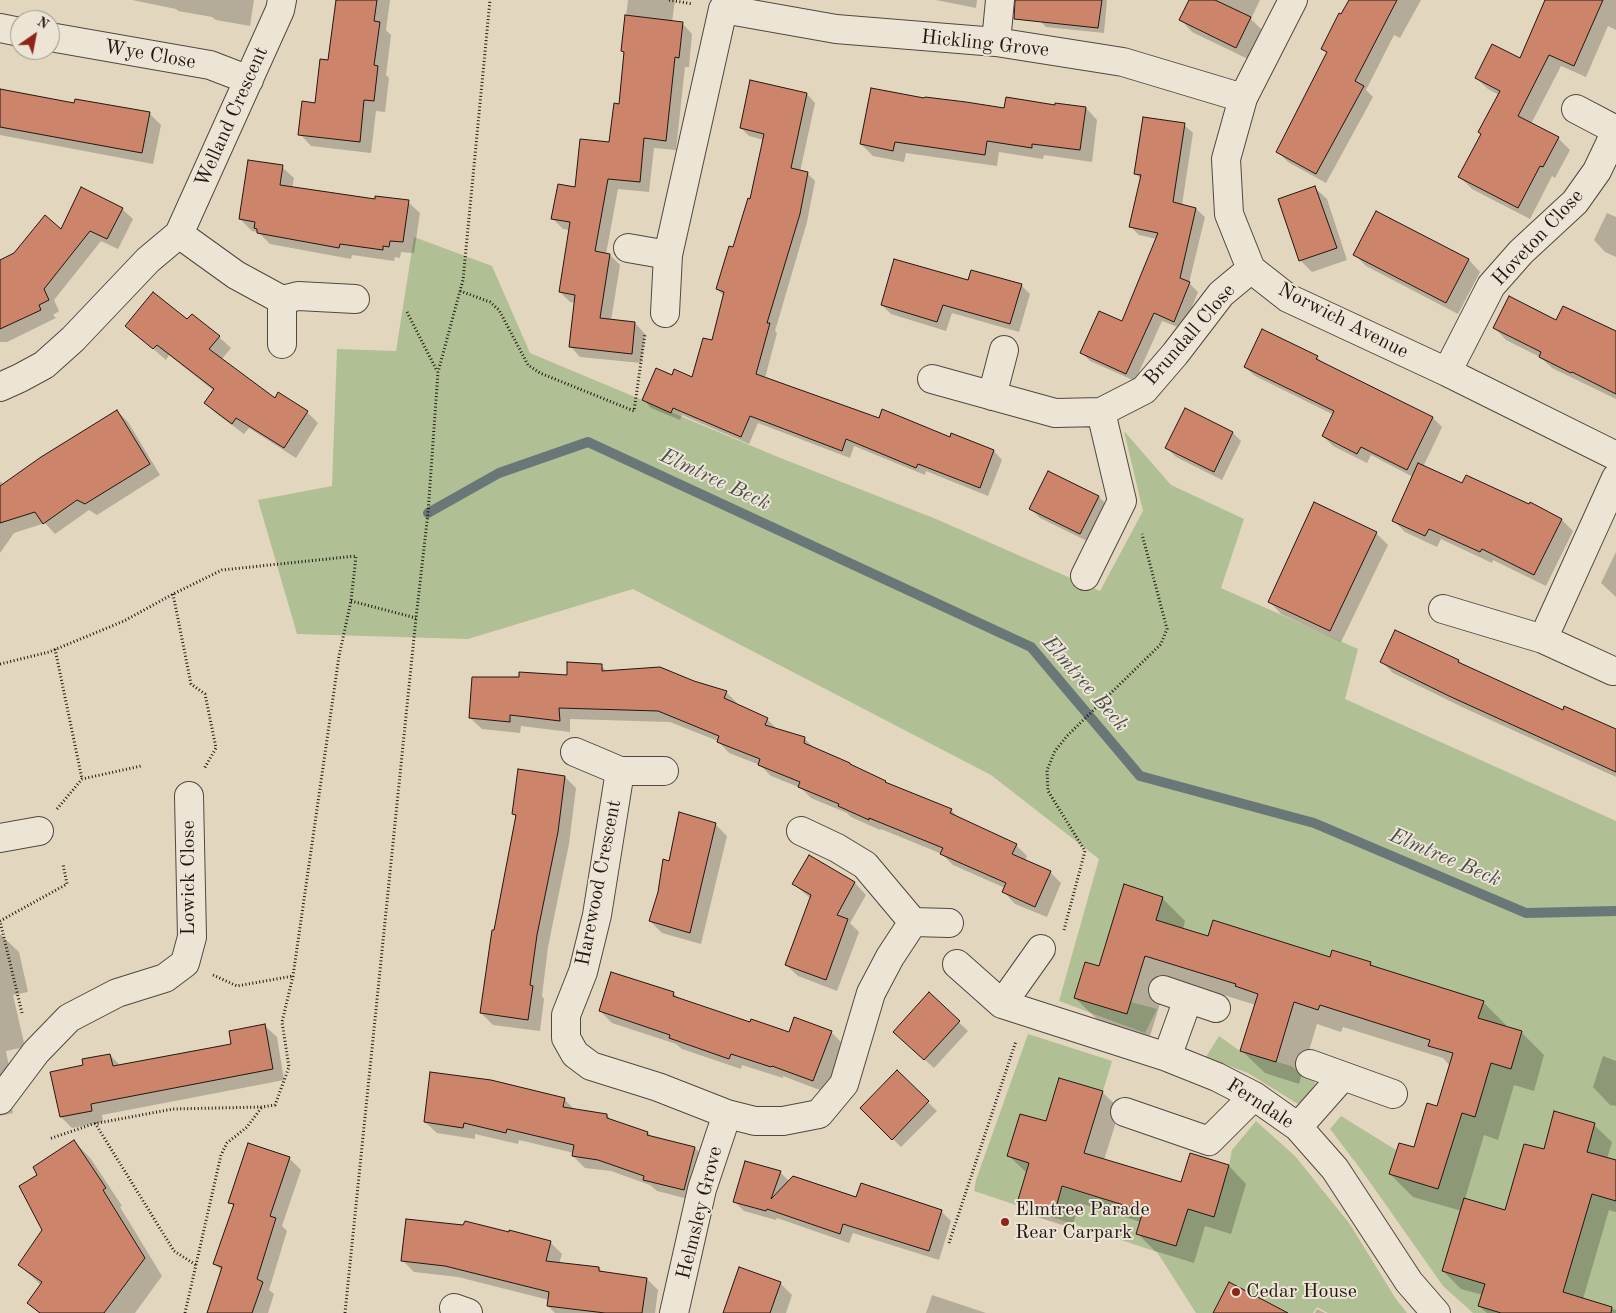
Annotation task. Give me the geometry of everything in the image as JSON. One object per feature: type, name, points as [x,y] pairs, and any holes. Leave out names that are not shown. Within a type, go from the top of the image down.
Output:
[{"type":"street","name":"Welland Crescent","points":[[0,387],[44,365],[73,339],[148,260],[179,234],[280,10],[282,0]]},
{"type":"street","points":[[996,42],[1000,0]]},
{"type":"street","name":"Norwich Avenue","points":[[1293,0],[1243,98],[1226,160],[1228,214],[1251,269],[1288,298],[1447,372],[1616,456]]},
{"type":"street","name":"Hickling Grove","points":[[655,322],[668,254],[723,4],[836,30],[996,42],[1124,62],[1243,98]]},
{"type":"street","name":"Wye Close","points":[[60,39],[210,65],[249,80]]},
{"type":"street","name":"Hoveton Close","points":[[1447,372],[1491,286],[1521,252],[1575,202],[1597,171],[1616,130],[1576,109]]},
{"type":"street","points":[[179,234],[236,275],[282,300],[298,296],[355,299]]},
{"type":"street","points":[[628,248],[668,254]]},
{"type":"street","name":"Brundall Close","points":[[932,379],[1055,412],[1101,412],[1144,390],[1175,354],[1221,294],[1251,269]]},
{"type":"street","points":[[282,300],[282,344]]},
{"type":"street","points":[[992,396],[1004,350]]},
{"type":"street","points":[[1085,576],[1122,501],[1101,412]]},
{"type":"street","points":[[1543,639],[1616,478]]},
{"type":"street","points":[[1443,609],[1543,639],[1613,671]]},
{"type":"street","name":"Harewood Crescent","points":[[575,752],[620,771],[664,772]]},
{"type":"street","name":"Harewood Crescent","points":[[620,771],[598,915],[583,972],[566,1015],[566,1038],[576,1054],[591,1066],[658,1087],[727,1114],[755,1122],[783,1121],[819,1114],[844,1084],[871,993],[890,957],[913,922]]},
{"type":"street","name":"Lowick Close","points":[[0,1100],[36,1052],[69,1018],[117,993],[165,978],[185,964],[192,937],[189,796]]},
{"type":"street","points":[[0,838],[46,823]]},
{"type":"street","points":[[801,831],[837,848],[865,865],[913,922],[949,923]]},
{"type":"street","points":[[1014,1008],[1041,949]]},
{"type":"street","name":"Ferndale","points":[[957,964],[1014,1008],[1167,1057],[1217,1077],[1254,1096],[1298,1128],[1335,1169],[1409,1282],[1436,1313]]},
{"type":"street","points":[[1167,1057],[1175,994],[1216,1008]]},
{"type":"street","points":[[1310,1064],[1393,1094]]},
{"type":"street","points":[[1298,1128],[1343,1076]]},
{"type":"street","points":[[1125,1112],[1209,1141],[1254,1096]]},
{"type":"street","name":"Helmsley Grove","points":[[674,1313],[702,1189],[727,1114]]},
{"type":"path","points":[[344,1313],[428,512],[438,372],[463,280],[490,0]]},
{"type":"path","points":[[460,292],[490,302],[499,310],[528,365],[540,373],[634,411],[655,322]]},
{"type":"path","points":[[407,312],[438,372]]},
{"type":"path","points":[[1041,949],[1059,952],[1084,851],[1048,791],[1047,770],[1055,751],[1067,736],[1161,644],[1167,629],[1136,510],[1122,501]]},
{"type":"path","points":[[0,664],[49,652],[124,621],[222,570],[356,556],[351,601],[339,656],[293,976],[282,1022],[289,1067],[275,1105],[173,1109],[95,1123],[49,1139]]},
{"type":"path","points":[[173,594],[191,684],[205,694],[216,748],[189,796]]},
{"type":"path","points":[[351,601],[416,618]]},
{"type":"path","points":[[55,649],[82,778]]},
{"type":"path","points":[[46,823],[82,778],[141,766]]},
{"type":"path","points":[[22,1014],[0,921],[66,884],[63,864]]},
{"type":"path","points":[[185,964],[237,986],[293,976]]},
{"type":"path","points":[[949,1243],[993,1113],[1014,1008]]},
{"type":"path","points":[[185,1313],[221,1155],[227,1143],[247,1127],[262,1107]]},
{"type":"path","points":[[95,1123],[174,1251],[196,1265]]},
{"type":"green space","points":[[414,237],[492,266],[530,353],[778,457],[936,519],[1100,591],[1143,511],[1124,431],[1171,485],[1244,519],[1221,588],[1358,649],[1345,699],[1616,821],[1616,1313],[1473,1313],[1443,1286],[1330,1129],[1341,1116],[1396,1150],[1389,1174],[1438,1189],[1462,1113],[1475,1117],[1491,1063],[1511,1069],[1522,1032],[1478,1018],[1483,1001],[1366,976],[1370,962],[1332,950],[1330,957],[1213,920],[1208,936],[1156,920],[1163,897],[1124,885],[1099,966],[1084,962],[1074,998],[1127,1014],[1131,1002],[1157,1009],[1145,1033],[1059,1001],[1099,859],[991,775],[633,589],[468,639],[297,634],[258,500],[332,486],[337,349],[396,351]]},
{"type":"green space","points":[[1028,1034],[1112,1061],[1103,1091],[1059,1078],[1046,1121],[1020,1114],[1007,1155],[1029,1163],[1018,1200],[1054,1211],[1062,1187],[1143,1211],[1136,1234],[1176,1246],[1188,1209],[1214,1217],[1232,1150],[1256,1121],[1295,1156],[1349,1223],[1396,1299],[1407,1313],[1328,1313],[1317,1307],[1313,1313],[1275,1313],[1267,1302],[1229,1282],[1213,1313],[1196,1313],[1157,1252],[974,1191],[976,1180]]},
{"type":"green space","points":[[1219,1036],[1240,1051],[1291,1066],[1316,1083],[1310,1093],[1298,1104],[1248,1073],[1206,1057]]},
{"type":"building","points":[[336,0],[377,0],[374,21],[380,22],[374,65],[378,66],[374,101],[364,100],[360,142],[298,135],[302,101],[315,103],[320,59],[328,60]]},
{"type":"building","points":[[1015,0],[1102,0],[1098,28],[1014,19]]},
{"type":"building","points":[[1189,0],[1215,0],[1251,17],[1236,48],[1179,20]]},
{"type":"building","points":[[1349,0],[1397,0],[1355,81],[1364,86],[1316,174],[1276,152],[1327,52],[1321,49],[1339,13],[1341,14]]},
{"type":"building","points":[[1545,0],[1603,0],[1574,66],[1549,55],[1518,116],[1559,137],[1543,167],[1540,166],[1518,208],[1458,177],[1481,134],[1478,132],[1500,91],[1475,78],[1492,44],[1520,58]]},
{"type":"building","points":[[625,15],[683,22],[679,58],[675,57],[666,141],[644,138],[640,182],[608,179],[595,251],[610,254],[600,318],[635,322],[632,354],[569,347],[575,295],[559,292],[570,222],[551,219],[558,184],[575,187],[580,139],[609,142],[614,103],[619,104],[624,52],[621,51]]},
{"type":"building","points":[[750,80],[807,93],[791,168],[808,172],[800,214],[767,323],[770,323],[756,374],[879,418],[882,409],[950,437],[951,433],[994,450],[980,488],[918,464],[916,468],[846,439],[842,451],[750,416],[741,437],[673,408],[671,413],[642,400],[656,368],[672,375],[674,369],[692,377],[703,338],[712,340],[724,292],[716,289],[729,246],[733,247],[748,198],[750,199],[764,134],[740,128]]},
{"type":"building","points":[[871,88],[924,98],[1004,108],[1006,97],[1055,105],[1055,103],[1086,107],[1080,150],[1032,144],[1032,148],[987,141],[985,155],[895,142],[893,151],[860,144]]},
{"type":"building","points":[[0,89],[74,103],[75,99],[150,112],[142,153],[0,127]]},
{"type":"building","points":[[1143,117],[1185,123],[1173,202],[1196,208],[1180,278],[1190,282],[1174,322],[1154,313],[1126,374],[1080,353],[1099,311],[1122,321],[1158,233],[1129,227],[1141,175],[1134,174]]},
{"type":"building","points":[[248,160],[283,165],[280,185],[375,199],[375,196],[409,200],[403,242],[390,241],[389,247],[383,246],[383,250],[340,244],[339,248],[257,233],[257,229],[254,228],[255,222],[239,219]]},
{"type":"building","points":[[1315,186],[1337,248],[1299,261],[1278,199]]},
{"type":"building","points":[[81,187],[123,208],[107,239],[90,231],[44,289],[49,300],[39,305],[41,310],[0,329],[0,260],[14,253],[45,215],[61,229]]},
{"type":"building","points":[[1376,211],[1469,259],[1446,303],[1353,255]]},
{"type":"building","points":[[894,259],[968,280],[971,270],[1022,284],[1010,324],[943,305],[937,322],[881,305]]},
{"type":"building","points":[[153,292],[187,319],[192,314],[220,336],[209,349],[275,398],[278,392],[308,411],[284,448],[236,418],[232,424],[204,403],[214,389],[157,345],[153,349],[125,326]]},
{"type":"building","points":[[1509,296],[1556,320],[1563,306],[1616,331],[1616,394],[1539,357],[1541,352],[1493,328]]},
{"type":"building","points":[[1262,329],[1318,356],[1316,359],[1433,417],[1407,470],[1361,447],[1357,454],[1322,436],[1334,411],[1244,367]]},
{"type":"building","points":[[1185,408],[1233,432],[1214,472],[1165,448]]},
{"type":"building","points":[[117,410],[150,464],[85,504],[77,500],[43,524],[35,512],[0,523],[0,486],[41,457]]},
{"type":"building","points":[[1418,463],[1462,483],[1466,475],[1529,504],[1530,502],[1562,519],[1534,575],[1482,549],[1480,552],[1429,529],[1425,536],[1392,521]]},
{"type":"building","points":[[1048,471],[1099,496],[1080,534],[1029,509]]},
{"type":"building","points":[[1314,502],[1377,532],[1330,631],[1268,602]]},
{"type":"building","points":[[1395,630],[1459,660],[1458,662],[1563,710],[1564,706],[1616,729],[1616,772],[1449,696],[1380,662]]},
{"type":"building","points":[[567,662],[602,664],[602,671],[660,667],[694,681],[727,691],[724,698],[768,718],[765,725],[805,737],[804,743],[850,763],[885,782],[952,809],[950,813],[1017,844],[1012,854],[1051,871],[1035,907],[1002,892],[1006,883],[940,854],[943,848],[869,818],[869,820],[838,806],[839,804],[798,787],[800,782],[758,765],[760,759],[717,742],[719,736],[658,711],[559,708],[560,721],[510,715],[510,722],[469,718],[472,677],[519,677],[519,672],[567,675]]},
{"type":"building","points":[[518,769],[565,776],[558,832],[537,935],[530,985],[533,986],[528,1020],[480,1013],[492,930],[494,930],[516,815],[512,814]]},
{"type":"building","points":[[679,812],[716,823],[690,933],[649,921],[658,892],[663,859],[669,861]]},
{"type":"building","points":[[809,855],[855,882],[837,915],[848,919],[826,980],[785,965],[811,895],[792,884]]},
{"type":"building","points":[[1124,884],[1163,897],[1156,920],[1208,936],[1213,920],[1330,957],[1332,950],[1371,962],[1370,965],[1484,1001],[1478,1018],[1522,1031],[1511,1069],[1491,1063],[1475,1117],[1462,1113],[1438,1189],[1389,1174],[1399,1143],[1414,1147],[1427,1103],[1437,1106],[1453,1053],[1428,1046],[1430,1040],[1320,1005],[1318,1010],[1294,1002],[1276,1062],[1240,1051],[1258,994],[1235,986],[1236,984],[1145,956],[1127,1014],[1074,998],[1085,962],[1099,966]]},
{"type":"building","points":[[611,972],[674,992],[673,996],[750,1022],[751,1019],[789,1032],[794,1017],[832,1031],[813,1081],[731,1054],[729,1059],[669,1038],[670,1035],[599,1011]]},
{"type":"building","points":[[929,992],[960,1021],[924,1060],[893,1032]]},
{"type":"building","points":[[265,1024],[273,1069],[91,1104],[92,1111],[60,1117],[50,1072],[83,1065],[82,1059],[110,1054],[113,1066],[231,1044],[229,1031]]},
{"type":"building","points":[[897,1070],[929,1101],[892,1140],[860,1108]]},
{"type":"building","points":[[430,1072],[491,1080],[565,1098],[563,1107],[607,1114],[607,1118],[648,1132],[647,1135],[695,1147],[684,1190],[643,1180],[644,1176],[598,1160],[572,1156],[574,1145],[507,1129],[506,1133],[464,1123],[463,1128],[424,1122]]},
{"type":"building","points":[[1059,1078],[1103,1091],[1084,1153],[1181,1182],[1190,1153],[1229,1165],[1214,1217],[1188,1209],[1176,1246],[1136,1234],[1143,1211],[1062,1186],[1055,1211],[1018,1200],[1029,1163],[1007,1156],[1020,1114],[1046,1121]]},
{"type":"building","points":[[1554,1111],[1595,1123],[1587,1152],[1616,1160],[1616,1201],[1592,1194],[1563,1292],[1612,1307],[1611,1313],[1501,1313],[1478,1306],[1485,1284],[1442,1271],[1464,1198],[1505,1210],[1524,1144],[1544,1149]]},
{"type":"building","points":[[74,1140],[106,1188],[103,1190],[145,1258],[104,1313],[40,1313],[27,1303],[42,1282],[18,1265],[42,1230],[19,1186],[37,1175],[33,1167]]},
{"type":"building","points":[[248,1143],[290,1157],[270,1216],[276,1218],[257,1279],[263,1282],[252,1313],[207,1313],[222,1267],[213,1264],[234,1204],[228,1203]]},
{"type":"building","points":[[745,1161],[781,1171],[771,1199],[793,1176],[856,1197],[861,1183],[942,1210],[929,1251],[843,1224],[840,1234],[767,1209],[766,1211],[733,1202]]},
{"type":"building","points":[[406,1219],[463,1225],[465,1221],[509,1232],[509,1230],[551,1241],[546,1261],[599,1267],[599,1271],[647,1278],[642,1313],[605,1313],[547,1306],[549,1292],[445,1266],[401,1261]]},
{"type":"building","points":[[739,1267],[781,1282],[770,1313],[723,1313]]},
{"type":"building","name":"Cedar House","points":[[1229,1282],[1288,1313],[1213,1313]]},
{"type":"waterway","name":"Elmtree Beck","points":[[428,513],[499,473],[588,442],[1031,647],[1140,776],[1314,823],[1526,913],[1616,911]]},
{"type":"place","name":"Elmtree Parade Rear Carpark","points":[[1005,1222]]},
{"type":"place","name":"Cedar House","points":[[1236,1292]]}]
